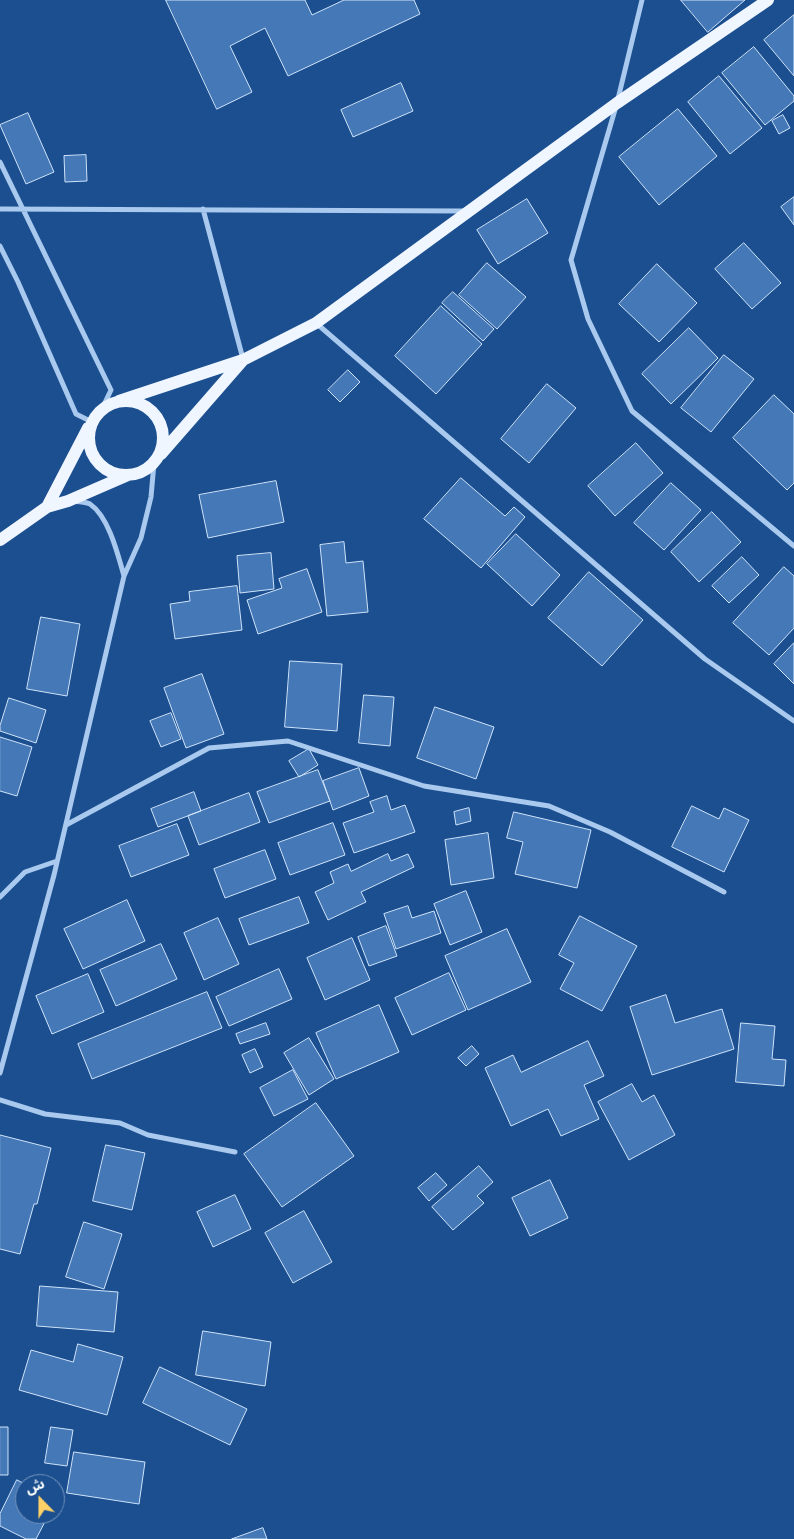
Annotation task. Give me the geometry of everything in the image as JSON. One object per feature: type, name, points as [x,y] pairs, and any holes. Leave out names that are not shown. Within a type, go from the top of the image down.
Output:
[{"type":"main road","points":[[47,507],[92,422],[101,411],[119,402],[243,360],[316,322],[617,103],[768,0]]},
{"type":"main road","points":[[0,540],[47,507],[68,501],[128,475],[144,471],[155,461],[243,360]]},
{"type":"main road","points":[[119,402],[132,401],[144,405],[154,413],[161,424],[164,439],[161,452],[155,461]]},
{"type":"main road","points":[[92,422],[89,434],[90,446],[95,458],[100,465],[111,472],[128,475]]},
{"type":"street","points":[[642,0],[617,103],[571,260],[588,319],[632,412],[794,546]]},
{"type":"street","points":[[0,162],[110,390],[101,411]]},
{"type":"street","points":[[0,209],[469,211]]},
{"type":"street","points":[[203,209],[243,360]]},
{"type":"street","points":[[0,246],[76,414],[92,422]]},
{"type":"street","points":[[316,322],[705,659],[794,721]]},
{"type":"street","points":[[0,1073],[66,825],[124,576],[141,538],[151,497],[155,461]]},
{"type":"street","points":[[68,501],[89,504],[103,518],[124,576]]},
{"type":"street","points":[[66,825],[209,748],[288,741],[424,786],[549,806],[610,832],[724,892]]},
{"type":"street","points":[[0,897],[26,872],[57,861]]},
{"type":"street","points":[[0,1100],[45,1114],[120,1123],[148,1135],[235,1152]]},
{"type":"building","points":[[166,0],[305,0],[312,15],[344,0],[414,0],[420,14],[288,76],[265,28],[230,46],[252,92],[217,109]]},
{"type":"building","points":[[681,0],[745,0],[708,32]]},
{"type":"building","points":[[794,15],[794,76],[764,40]]},
{"type":"building","points":[[754,47],[794,96],[794,101],[765,125],[722,73]]},
{"type":"building","points":[[719,76],[762,128],[730,154],[688,102]]},
{"type":"building","points":[[401,83],[413,111],[353,137],[341,110]]},
{"type":"building","points":[[678,109],[717,156],[659,205],[619,157]]},
{"type":"building","points":[[28,113],[54,172],[26,184],[0,125]]},
{"type":"building","points":[[783,115],[790,128],[779,134],[772,121]]},
{"type":"building","points":[[86,155],[87,181],[65,182],[64,156]]},
{"type":"building","points":[[794,197],[794,225],[781,207]]},
{"type":"building","points":[[527,199],[548,233],[498,264],[477,230]]},
{"type":"building","points":[[744,243],[781,283],[752,309],[715,269]]},
{"type":"building","points":[[487,263],[526,297],[497,329],[459,295]]},
{"type":"building","points":[[657,264],[697,303],[659,342],[619,304]]},
{"type":"building","points":[[453,292],[494,329],[483,341],[442,303]]},
{"type":"building","points":[[441,306],[482,344],[436,394],[395,356]]},
{"type":"building","points":[[689,328],[718,358],[671,404],[642,374]]},
{"type":"building","points":[[724,355],[754,379],[711,432],[681,408]]},
{"type":"building","points":[[348,370],[360,382],[340,402],[328,390]]},
{"type":"building","points":[[547,384],[576,408],[529,463],[501,439]]},
{"type":"building","points":[[774,395],[794,414],[794,483],[787,490],[733,438]]},
{"type":"building","points":[[636,443],[663,473],[615,516],[588,486]]},
{"type":"building","points":[[461,478],[505,516],[514,507],[525,517],[481,568],[424,519]]},
{"type":"building","points":[[276,481],[284,522],[208,538],[199,495]]},
{"type":"building","points":[[671,483],[701,510],[664,550],[634,523]]},
{"type":"building","points":[[712,512],[741,542],[699,582],[671,552]]},
{"type":"building","points":[[516,534],[560,575],[532,606],[487,564]]},
{"type":"building","points":[[344,542],[346,563],[363,561],[368,612],[327,616],[320,545]]},
{"type":"building","points":[[271,553],[274,589],[240,593],[237,556]]},
{"type":"building","points":[[742,557],[759,575],[729,603],[712,586]]},
{"type":"building","points":[[784,567],[794,576],[794,628],[769,655],[733,623]]},
{"type":"building","points":[[307,569],[322,612],[258,634],[247,600],[282,588],[279,579]]},
{"type":"building","points":[[589,572],[643,620],[602,666],[548,618]]},
{"type":"building","points":[[237,586],[242,630],[175,639],[170,604],[190,601],[189,592]]},
{"type":"building","points":[[41,617],[80,624],[67,696],[27,689]]},
{"type":"building","points":[[794,643],[794,684],[774,664]]},
{"type":"building","points":[[290,661],[342,664],[337,731],[285,727]]},
{"type":"building","points":[[202,674],[224,734],[186,748],[164,688]]},
{"type":"building","points":[[364,695],[394,697],[390,746],[359,743]]},
{"type":"building","points":[[9,698],[46,710],[36,743],[0,731]]},
{"type":"building","points":[[435,707],[494,727],[476,779],[417,758]]},
{"type":"building","points":[[171,713],[181,739],[161,747],[150,721]]},
{"type":"building","points":[[0,737],[32,747],[17,796],[0,791]]},
{"type":"building","points":[[309,749],[318,765],[299,777],[289,761]]},
{"type":"building","points":[[359,768],[369,796],[333,810],[323,781]]},
{"type":"building","points":[[318,770],[330,801],[269,823],[257,792]]},
{"type":"building","points":[[194,792],[201,811],[158,827],[151,809]]},
{"type":"building","points":[[249,793],[260,822],[199,845],[188,816]]},
{"type":"building","points":[[387,796],[391,810],[405,805],[415,832],[354,853],[343,823],[374,812],[370,802]]},
{"type":"building","points":[[692,806],[719,819],[724,808],[749,820],[724,872],[672,847]]},
{"type":"building","points":[[469,808],[471,821],[456,825],[454,812]]},
{"type":"building","points":[[514,812],[591,830],[577,888],[515,874],[523,842],[507,838]]},
{"type":"building","points":[[333,823],[345,855],[290,875],[278,843]]},
{"type":"building","points":[[177,824],[189,855],[131,877],[119,846]]},
{"type":"building","points":[[488,833],[494,878],[451,885],[445,840]]},
{"type":"building","points":[[265,850],[276,879],[225,898],[214,869]]},
{"type":"building","points":[[388,854],[391,861],[408,854],[414,867],[361,892],[366,902],[328,920],[315,892],[334,883],[330,872],[348,864],[351,871]]},
{"type":"building","points":[[466,891],[482,932],[450,945],[434,904]]},
{"type":"building","points":[[299,897],[309,923],[249,945],[239,919]]},
{"type":"building","points":[[127,900],[145,941],[83,969],[64,929]]},
{"type":"building","points":[[408,906],[412,918],[434,911],[441,933],[396,949],[384,914]]},
{"type":"building","points":[[580,916],[637,946],[602,1011],[560,989],[574,963],[559,955]]},
{"type":"building","points":[[218,918],[239,964],[204,980],[184,933]]},
{"type":"building","points":[[386,926],[397,956],[369,966],[358,937]]},
{"type":"building","points":[[507,929],[531,982],[468,1010],[445,956]]},
{"type":"building","points":[[352,938],[370,980],[325,1000],[307,958]]},
{"type":"building","points":[[161,944],[177,979],[116,1006],[100,970]]},
{"type":"building","points":[[279,969],[292,999],[229,1026],[216,997]]},
{"type":"building","points":[[449,973],[466,1010],[412,1035],[395,998]]},
{"type":"building","points":[[88,974],[104,1012],[52,1034],[36,996]]},
{"type":"building","points":[[207,992],[222,1028],[92,1079],[78,1044]]},
{"type":"building","points":[[666,995],[675,1023],[722,1009],[734,1049],[652,1075],[630,1007]]},
{"type":"building","points":[[379,1005],[399,1052],[336,1079],[316,1033]]},
{"type":"building","points":[[266,1023],[270,1034],[240,1044],[236,1034]]},
{"type":"building","points":[[741,1023],[775,1026],[772,1059],[786,1060],[784,1086],[736,1082]]},
{"type":"building","points":[[309,1038],[334,1079],[309,1095],[284,1053]]},
{"type":"building","points":[[588,1041],[604,1076],[584,1085],[599,1119],[561,1136],[548,1109],[511,1126],[485,1068],[513,1055],[521,1072]]},
{"type":"building","points":[[472,1046],[479,1054],[466,1066],[458,1058]]},
{"type":"building","points":[[255,1049],[263,1067],[250,1073],[242,1055]]},
{"type":"building","points":[[293,1070],[308,1099],[274,1116],[260,1088]]},
{"type":"building","points":[[632,1084],[642,1102],[654,1095],[675,1135],[629,1160],[598,1102]]},
{"type":"building","points":[[316,1103],[354,1156],[282,1207],[244,1154]]},
{"type":"building","points":[[0,1135],[51,1148],[37,1204],[34,1204],[20,1254],[0,1249]]},
{"type":"building","points":[[106,1145],[145,1153],[132,1210],[93,1201]]},
{"type":"building","points":[[479,1166],[493,1182],[477,1196],[484,1203],[453,1230],[432,1207]]},
{"type":"building","points":[[436,1173],[447,1185],[429,1201],[418,1188]]},
{"type":"building","points":[[550,1180],[568,1218],[530,1236],[512,1198]]},
{"type":"building","points":[[235,1195],[251,1229],[213,1247],[197,1212]]},
{"type":"building","points":[[304,1211],[332,1262],[293,1283],[265,1233]]},
{"type":"building","points":[[84,1222],[122,1234],[104,1289],[66,1277]]},
{"type":"building","points":[[40,1286],[118,1292],[114,1332],[37,1326]]},
{"type":"building","points":[[203,1331],[271,1342],[265,1386],[196,1375]]},
{"type":"building","points":[[78,1344],[123,1357],[107,1415],[19,1390],[31,1350],[73,1362]]},
{"type":"building","points":[[160,1367],[247,1409],[230,1445],[143,1403]]},
{"type":"building","points":[[0,1427],[8,1427],[8,1475],[0,1475]]},
{"type":"building","points":[[51,1427],[73,1430],[67,1466],[45,1463]]},
{"type":"building","points":[[74,1452],[145,1462],[139,1504],[67,1493]]},
{"type":"building","points":[[15,1484],[15,1524],[44,1524],[36,1539],[26,1539],[0,1526],[0,1514]]},
{"type":"building","points":[[263,1528],[267,1539],[232,1539]]}]
